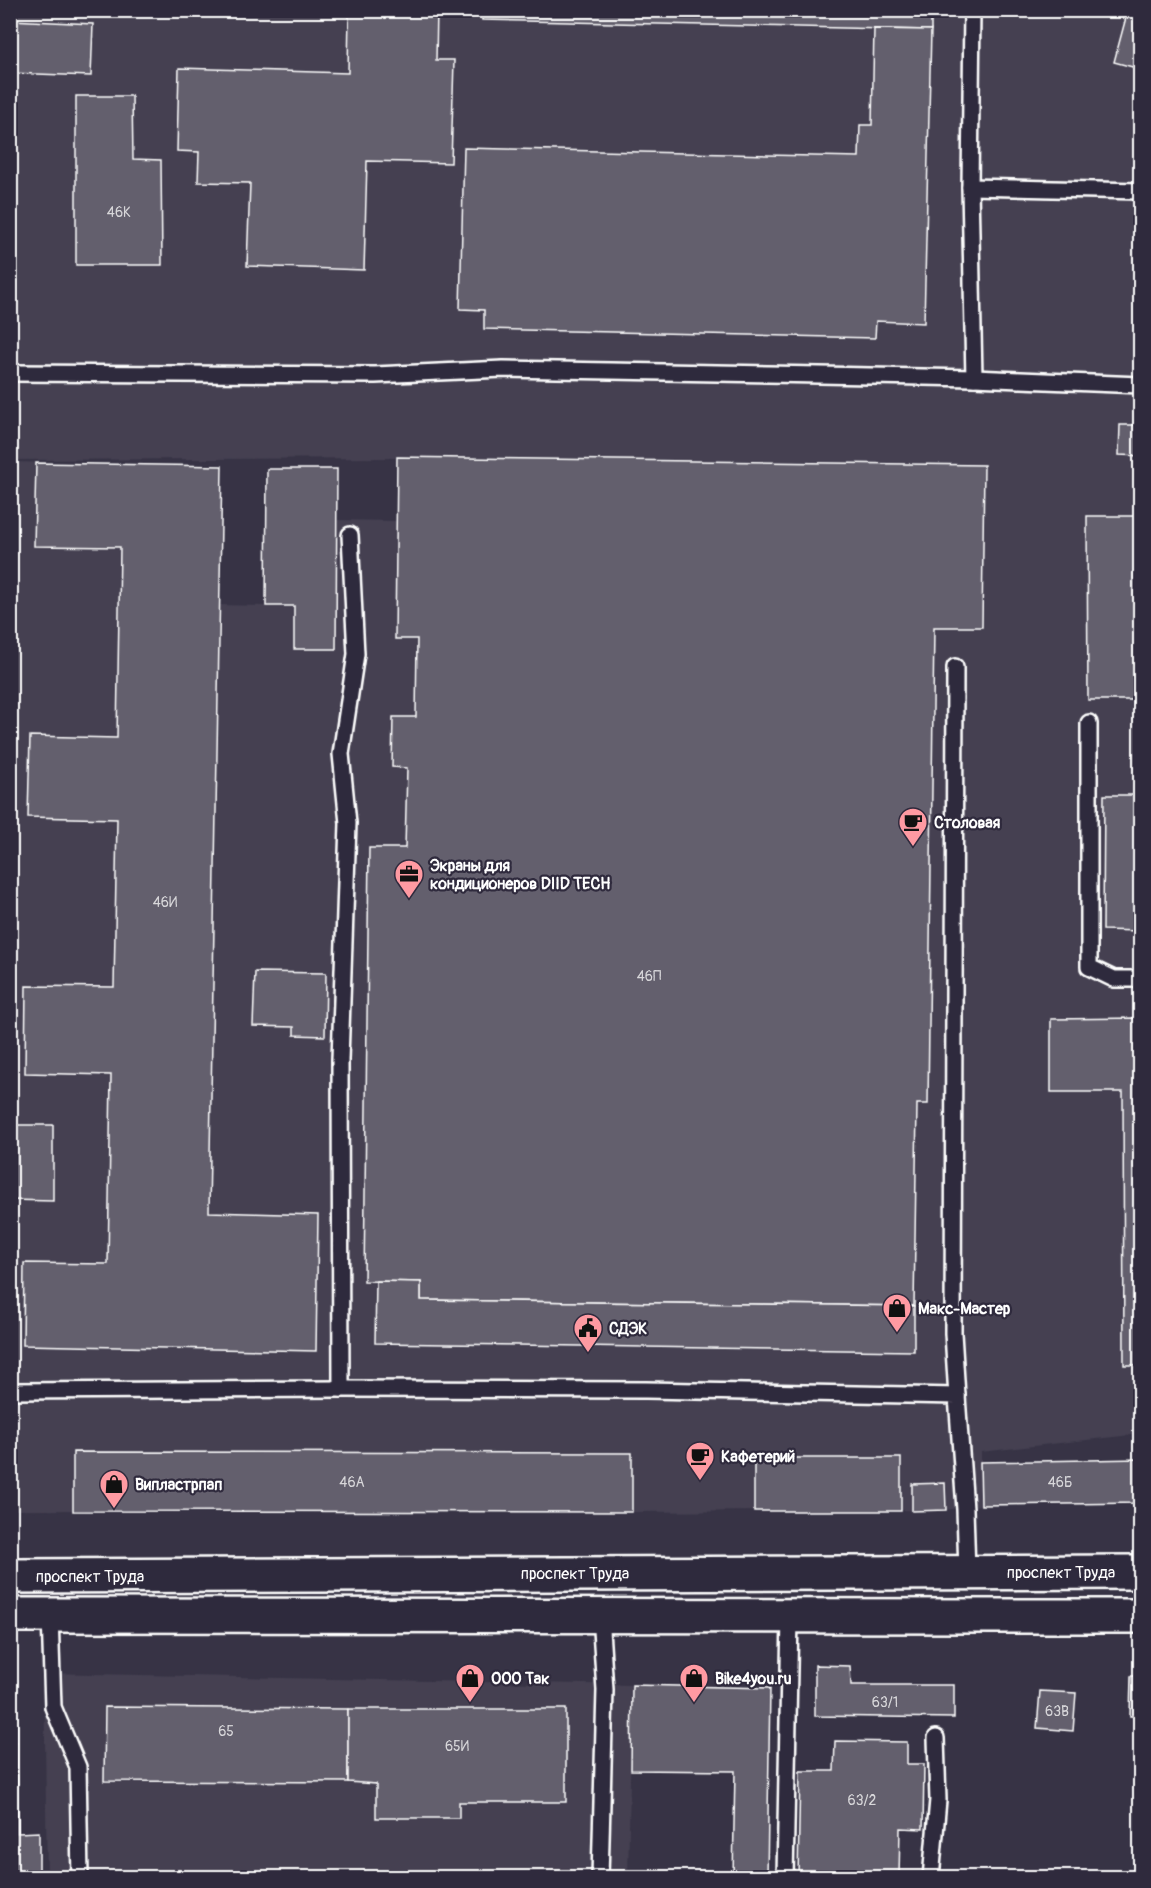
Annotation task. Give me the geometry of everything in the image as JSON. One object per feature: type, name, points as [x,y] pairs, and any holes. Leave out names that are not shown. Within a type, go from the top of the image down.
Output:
[{"type":"main road","name":"проспект Труда","points":[[10,1576],[1140,1572]]},
{"type":"main road","points":[[10,1615],[1140,1616]]},
{"type":"lane","points":[[972,10],[970,187],[974,378]]},
{"type":"lane","points":[[970,187],[1140,191]]},
{"type":"lane","points":[[10,373],[375,375],[503,369],[974,378],[1140,385]]},
{"type":"lane","points":[[341,1389],[340,1060],[348,823],[341,753],[356,654],[350,535]]},
{"type":"lane","points":[[955,667],[953,1333],[967,1572]]},
{"type":"lane","points":[[1089,723],[1089,967],[1114,979],[1140,979]]},
{"type":"lane","points":[[10,1391],[646,1390],[957,1396]]},
{"type":"lane","points":[[50,1615],[53,1707],[78,1767],[80,1878]]},
{"type":"lane","points":[[600,1615],[605,1690],[600,1878]]},
{"type":"lane","points":[[785,1878],[790,1616]]},
{"type":"lane","points":[[932,1878],[938,1800],[936,1738]]},
{"type":"shaded area","points":[[11,11],[1140,11],[1140,1434],[981,1452],[981,1505],[946,1510],[632,1512],[11,1510],[11,462],[222,466],[219,605],[265,606],[267,469],[337,469],[337,520],[397,521],[397,458],[11,460]]},
{"type":"shaded area","points":[[44,1673],[632,1685],[628,1877],[47,1877]]},
{"type":"building","points":[[349,10],[437,10],[436,60],[454,60],[451,163],[367,161],[364,270],[247,266],[250,183],[198,182],[199,152],[177,151],[179,68],[348,73]]},
{"type":"building","points":[[482,10],[931,10],[931,30],[482,20]]},
{"type":"building","points":[[1128,10],[1140,10],[1140,69],[1114,62]]},
{"type":"building","points":[[10,20],[93,24],[91,76],[10,73]]},
{"type":"building","points":[[874,29],[931,30],[924,323],[876,321],[875,338],[484,329],[484,310],[460,309],[464,148],[859,157],[860,125],[872,125]]},
{"type":"building","points":[[76,96],[132,96],[133,159],[161,160],[162,265],[76,265]]},
{"type":"building","points":[[1120,425],[1140,425],[1140,456],[1119,455]]},
{"type":"building","points":[[397,457],[984,465],[982,627],[934,627],[928,1104],[917,1104],[914,1306],[421,1300],[421,1282],[364,1281],[369,848],[405,848],[407,768],[392,767],[393,717],[416,717],[417,639],[395,639]]},
{"type":"building","points":[[36,463],[222,466],[209,1212],[318,1215],[316,1351],[23,1345],[24,1263],[108,1264],[111,1075],[25,1073],[26,986],[114,987],[117,819],[28,817],[30,736],[117,738],[120,547],[34,546]]},
{"type":"building","points":[[267,469],[337,469],[336,649],[294,649],[294,606],[266,606]]},
{"type":"building","points":[[1087,516],[1140,516],[1140,700],[1088,700]]},
{"type":"building","points":[[1104,795],[1140,795],[1140,931],[1103,930]]},
{"type":"building","points":[[255,972],[326,973],[325,1036],[294,1035],[294,1027],[253,1026]]},
{"type":"building","points":[[1140,1018],[1140,1365],[1124,1365],[1123,1092],[1051,1092],[1051,1019]]},
{"type":"building","points":[[10,1125],[53,1125],[53,1201],[10,1200]]},
{"type":"building","points":[[376,1281],[421,1282],[421,1300],[914,1306],[914,1351],[375,1343]]},
{"type":"building","points":[[73,1452],[632,1453],[632,1512],[73,1511]]},
{"type":"building","points":[[754,1458],[901,1458],[901,1511],[754,1511]]},
{"type":"building","points":[[1140,1459],[1140,1503],[981,1505],[980,1462]]},
{"type":"building","points":[[945,1483],[946,1510],[912,1511],[912,1484]]},
{"type":"building","points":[[815,1665],[850,1666],[851,1685],[954,1685],[954,1718],[815,1716]]},
{"type":"building","points":[[1131,1676],[1140,1676],[1140,1716],[1130,1716]]},
{"type":"building","points":[[10,1680],[17,1680],[17,1742],[10,1742]]},
{"type":"building","points":[[632,1685],[770,1688],[767,1878],[733,1878],[735,1771],[631,1770]]},
{"type":"building","points":[[1040,1691],[1076,1693],[1073,1731],[1037,1728]]},
{"type":"building","points":[[105,1707],[348,1709],[348,1782],[104,1781]]},
{"type":"building","points":[[348,1709],[566,1709],[566,1802],[459,1802],[459,1818],[376,1818],[376,1784],[348,1782]]},
{"type":"building","points":[[835,1741],[907,1742],[907,1764],[924,1764],[923,1829],[900,1828],[899,1878],[798,1878],[800,1771],[834,1771]]},
{"type":"building","points":[[10,1742],[17,1742],[18,1833],[39,1832],[39,1878],[10,1878]]},
{"type":"place","name":"Столовая","points":[[913,848]]},
{"type":"place","name":"Экраны для кондиционеров DIID TECH","points":[[409,900]]},
{"type":"place","name":"Макс-Мастер","points":[[897,1334]]},
{"type":"place","name":"СДЭК","points":[[588,1354]]},
{"type":"place","name":"Кафетерий","points":[[700,1482]]},
{"type":"place","name":"Випластрпап","points":[[114,1510]]},
{"type":"place","name":"ООО Так","points":[[470,1704]]},
{"type":"place","name":"Bike4you.ru","points":[[694,1704]]}]
